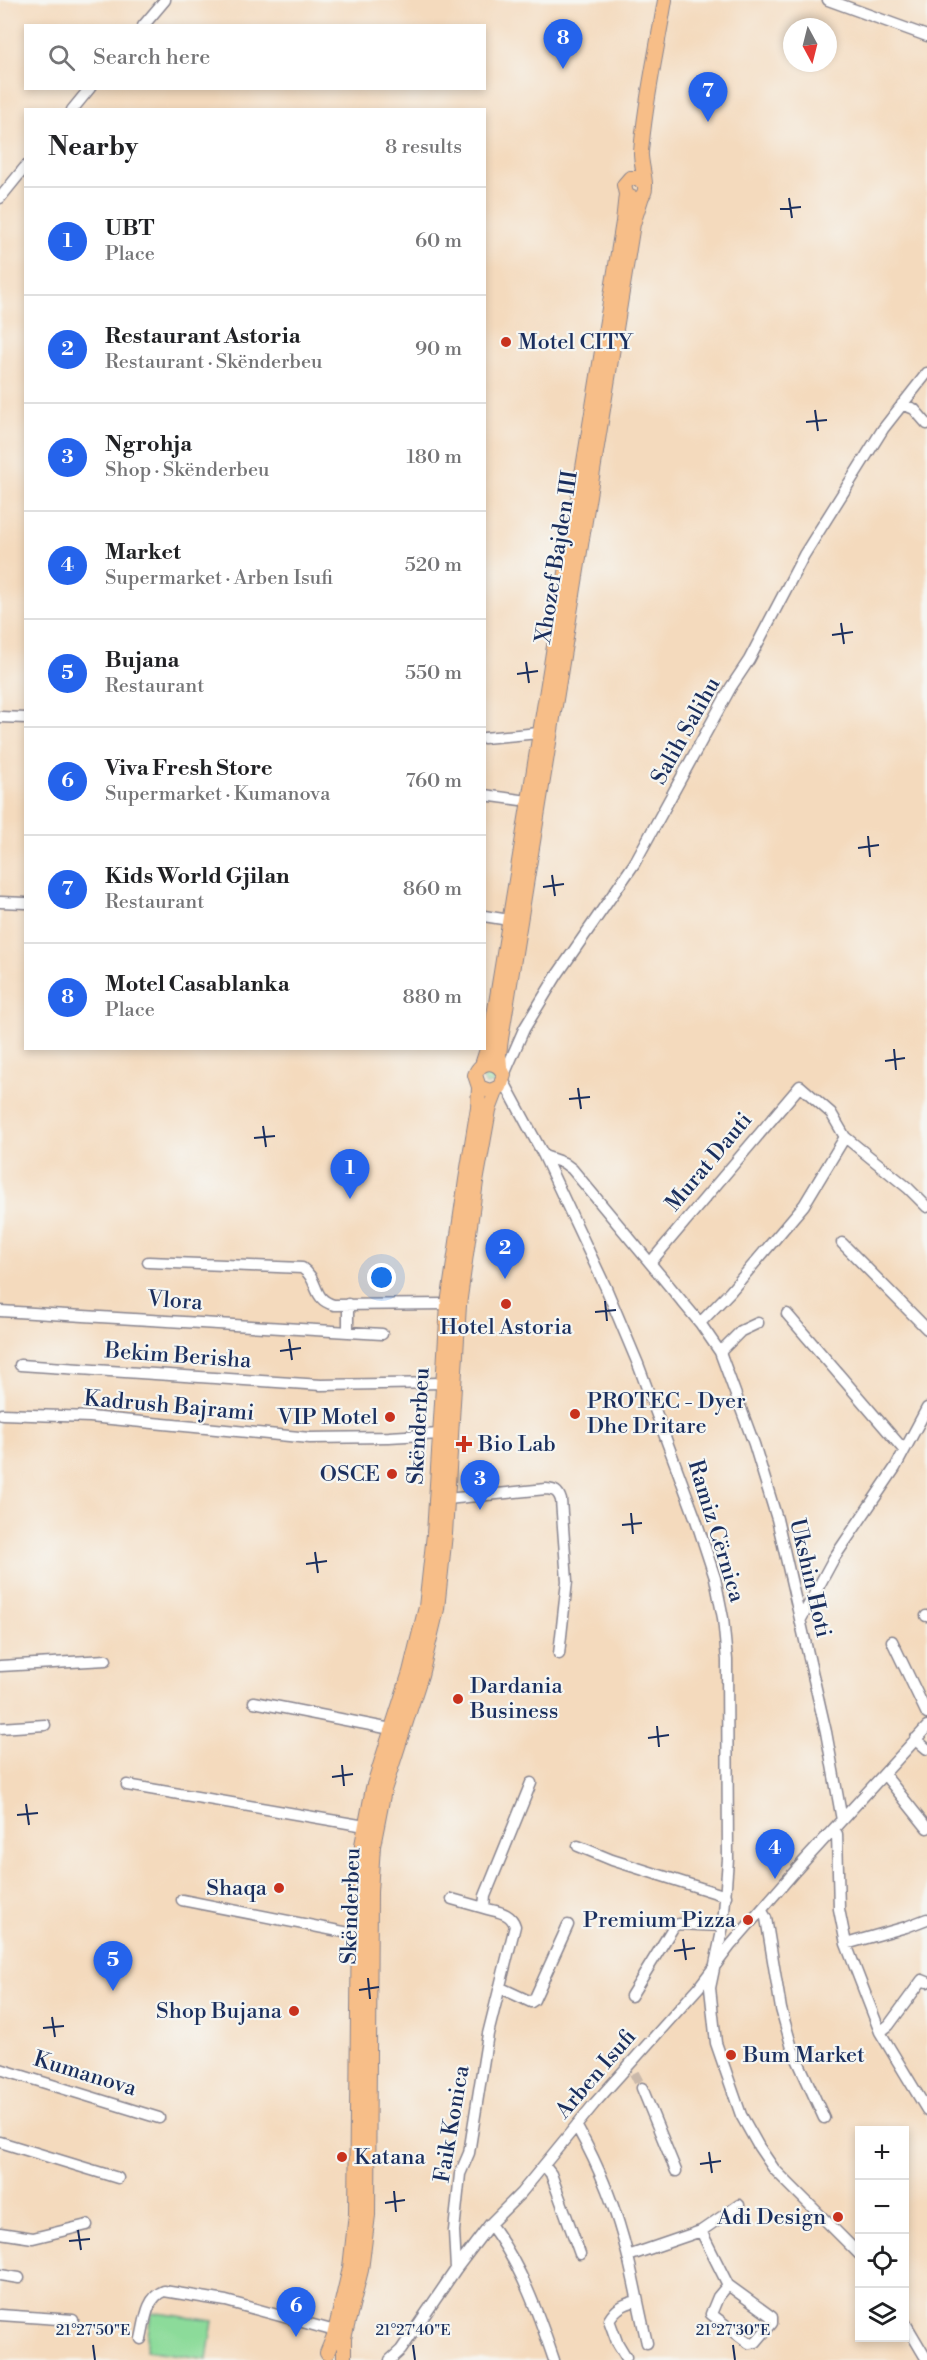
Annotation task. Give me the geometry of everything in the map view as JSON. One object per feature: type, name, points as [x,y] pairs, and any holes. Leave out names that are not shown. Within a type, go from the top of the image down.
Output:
[{"type":"main road","name":"Xhozef Bajden III","points":[[641,154],[627,187],[490,1040],[482,1065],[475,1075],[495,1087],[543,774],[633,224],[643,190],[641,154],[665,0]]},
{"type":"main road","points":[[637,178],[643,190],[633,199],[627,187],[637,178]]},
{"type":"main road","points":[[482,1065],[491,1063],[495,1087]]},
{"type":"main road","name":"Skënderbeu","points":[[323,2357],[335,2331],[350,2268],[356,2214],[362,1845],[373,1788],[410,1672],[426,1607],[434,1534],[448,1304],[478,1107],[495,1087]]},
{"type":"main road","name":"Skënderbeu","points":[[345,2359],[343,2348],[361,2270],[368,2215],[370,1902],[373,1846],[384,1790],[421,1675],[437,1609],[447,1498],[459,1305],[475,1192],[495,1087]]},
{"type":"main road","points":[[323,2357],[336,2353],[345,2359]]},
{"type":"street","points":[[145,24],[165,0]]},
{"type":"street","points":[[828,0],[909,32],[927,36]]},
{"type":"street","points":[[850,7],[861,0]]},
{"type":"street","points":[[74,108],[88,90]]},
{"type":"street","points":[[0,198],[24,168]]},
{"type":"street","name":"Salih Salihu","points":[[495,1087],[524,1029],[557,975],[634,864],[731,687],[749,660],[804,555],[883,429],[927,373]]},
{"type":"street","points":[[902,404],[914,409],[927,424]]},
{"type":"street","points":[[0,717],[24,718]]},
{"type":"street","points":[[486,738],[539,733]]},
{"type":"street","points":[[486,795],[528,801]]},
{"type":"street","points":[[0,902],[24,903]]},
{"type":"street","points":[[486,916],[509,920]]},
{"type":"street","name":"Murat Dauti","points":[[650,1263],[798,1086],[803,1086],[831,1113],[845,1137]]},
{"type":"street","points":[[495,1087],[515,1102]]},
{"type":"street","name":"Ramiz Cërnica","points":[[495,1087],[515,1102],[584,1238],[638,1364],[715,1578],[723,1618],[727,1660],[728,1877],[723,1926],[710,1988],[716,2043],[741,2115],[774,2169],[855,2250]]},
{"type":"street","points":[[700,1323],[730,1292],[804,1205],[845,1137],[908,1188],[927,1207]]},
{"type":"street","name":"Ukshin Hoti","points":[[544,1156],[564,1162],[572,1169],[700,1323],[720,1352],[764,1476],[801,1619],[826,1732],[842,1820]]},
{"type":"street","points":[[842,1243],[927,1329]]},
{"type":"street","name":"Vlora","points":[[148,1262],[302,1268],[310,1273],[319,1296],[325,1302],[448,1304]]},
{"type":"street","points":[[348,1304],[348,1332]]},
{"type":"street","name":"Vlora","points":[[0,1311],[382,1334]]},
{"type":"street","points":[[787,1314],[904,1450]]},
{"type":"street","points":[[720,1352],[741,1331],[758,1323]]},
{"type":"street","name":"Bekim Berisha","points":[[20,1365],[321,1385],[442,1383]]},
{"type":"street","points":[[801,1619],[834,1558],[882,1487],[927,1408]]},
{"type":"street","name":"Kadrush Bajrami","points":[[2,1414],[90,1418],[310,1438],[440,1434]]},
{"type":"street","name":"Skënderbeu","points":[[447,1498],[546,1489],[558,1493],[561,1500],[567,1581],[559,1654]]},
{"type":"street","points":[[892,1641],[927,1714]]},
{"type":"street","points":[[0,1666],[106,1660]]},
{"type":"street","points":[[254,1702],[391,1729]]},
{"type":"street","points":[[0,1728],[45,1725]]},
{"type":"street","name":"Arben Isufi","points":[[390,2360],[402,2355],[456,2269],[490,2224],[577,2127],[594,2104],[632,2070],[762,1911],[927,1727]]},
{"type":"street","points":[[915,1739],[927,1749]]},
{"type":"street","points":[[884,1774],[927,1828]]},
{"type":"street","points":[[484,1908],[491,1878],[531,1783]]},
{"type":"street","name":"Skënderbeu","points":[[127,1785],[365,1826]]},
{"type":"street","points":[[834,1829],[837,1834],[839,1910],[846,1944],[880,2032],[927,2110]]},
{"type":"street","points":[[578,1846],[612,1860],[726,1896]]},
{"type":"street","name":"Faik Konica","points":[[452,1899],[506,1914],[513,1919],[515,1926],[488,2034],[468,2154],[460,2174],[454,2237],[456,2269]]},
{"type":"street","points":[[182,1900],[359,1935]]},
{"type":"street","points":[[762,1911],[766,1918],[781,2009],[792,2048],[824,2118]]},
{"type":"street","points":[[846,1944],[906,1927],[927,1918]]},
{"type":"street","points":[[631,1996],[674,1926],[679,1924],[723,1926]]},
{"type":"street","points":[[501,1989],[521,1999],[531,2002],[534,2000],[568,1925]]},
{"type":"street","points":[[880,2032],[889,2025],[922,1980],[927,1982]]},
{"type":"street","name":"Kumanova","points":[[0,2069],[159,2118]]},
{"type":"street","points":[[642,2088],[676,2171]]},
{"type":"street","points":[[577,2127],[593,2155],[609,2194],[628,2256],[647,2343]]},
{"type":"street","points":[[0,2142],[118,2178]]},
{"type":"street","points":[[544,2165],[551,2174],[580,2254]]},
{"type":"street","points":[[628,2256],[700,2231],[739,2205]]},
{"type":"street","points":[[490,2224],[522,2277],[554,2360]]},
{"type":"street","points":[[0,2233],[33,2238],[87,2225]]},
{"type":"street","points":[[700,2231],[728,2285],[772,2317],[772,2323],[756,2342],[749,2343],[711,2314],[718,2297],[728,2285]]},
{"type":"street","points":[[0,2275],[19,2278]]},
{"type":"street","points":[[141,2339],[148,2308],[154,2297],[164,2291],[226,2301],[335,2331]]},
{"type":"street","points":[[626,2357],[617,2342],[609,2320],[615,2311],[625,2304],[636,2301]]},
{"type":"street","points":[[0,2315],[73,2320]]},
{"type":"street","points":[[909,2329],[927,2360]]},
{"type":"green space","points":[[486,1068],[498,1073],[496,1083],[486,1085],[480,1073]]},
{"type":"green space","points":[[151,2312],[213,2321],[207,2359],[146,2350]]},
{"type":"tunnel","points":[[634,2073],[642,2088]]},
{"type":"place","name":"Motel Casablanka","points":[[563,69]]},
{"type":"place","name":"Kids World Gjilan","points":[[708,122]]},
{"type":"place","name":"Motel CITY","points":[[506,342]]},
{"type":"place","name":"UBT","points":[[350,1199]]},
{"type":"place","name":"Restaurant Astoria","points":[[505,1279]]},
{"type":"place","name":"Hotel Astoria","points":[[506,1304]]},
{"type":"place","name":"PROTEC - Dyer Dhe Dritare","points":[[575,1414]]},
{"type":"place","name":"VIP Motel","points":[[390,1417]]},
{"type":"place","name":"Bio Lab","points":[[464,1444]]},
{"type":"place","name":"OSCE","points":[[392,1474]]},
{"type":"place","name":"Ngrohja","points":[[480,1510]]},
{"type":"place","name":"Dardania Business","points":[[458,1699]]},
{"type":"place","name":"Market","points":[[775,1879]]},
{"type":"place","name":"Shaqa","points":[[279,1888]]},
{"type":"place","name":"Premium Pizza","points":[[748,1920]]},
{"type":"place","name":"Bujana","points":[[113,1991]]},
{"type":"place","name":"Shop Bujana","points":[[294,2011]]},
{"type":"place","name":"Bum Market","points":[[731,2055]]},
{"type":"place","name":"Katana","points":[[342,2157]]},
{"type":"place","name":"Adi Design","points":[[838,2217]]},
{"type":"place","name":"Viva Fresh Store","points":[[296,2337]]}]
